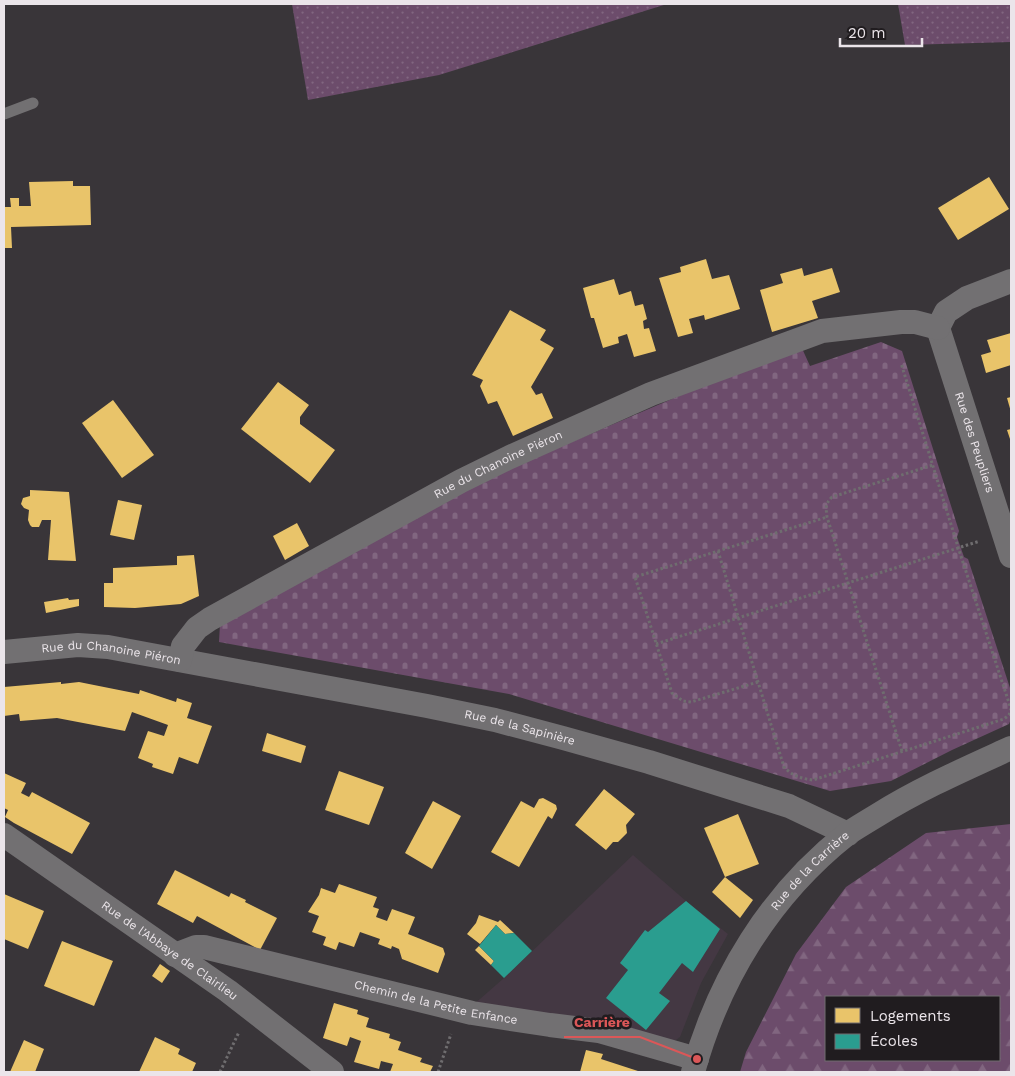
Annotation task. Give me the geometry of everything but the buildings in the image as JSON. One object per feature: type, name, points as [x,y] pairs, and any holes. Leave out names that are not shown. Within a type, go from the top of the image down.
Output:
[{"type":"street","points":[[938,328],[946,312],[967,298],[1011,281]]},
{"type":"street","name":"Rue du Chanoine Piéron","points":[[4,652],[78,645],[108,647],[180,660],[183,646],[198,628],[210,618],[461,481],[651,394],[822,331],[901,322],[916,322],[938,328]]},
{"type":"street","name":"Rue des Peupliers","points":[[938,328],[1011,556]]},
{"type":"street","name":"Rue de la Sapinière","points":[[180,660],[495,720],[649,762],[789,806],[848,834]]},
{"type":"street","name":"Rue de la Carrière","points":[[695,1066],[709,1022],[724,987],[742,954],[763,922],[799,879],[848,834],[899,802],[936,782],[1011,748]]},
{"type":"street","name":"Rue de l'Abbaye de Clairlieu","points":[[4,835],[220,986],[332,1072]]},
{"type":"street","name":"Chemin de la Petite Enfance","points":[[175,955],[196,947],[204,947],[472,1013],[550,1026],[599,1031],[695,1066]]},
{"type":"lane","points":[[4,114],[33,103]]},
{"type":"path","points":[[718,551],[784,767],[789,772],[805,779],[813,780],[1004,719],[1009,715],[1011,708],[958,547],[901,363]]},
{"type":"path","points":[[902,751],[827,517],[826,508],[832,497],[933,465]]},
{"type":"path","points":[[758,682],[691,702],[683,701],[672,693],[635,577],[827,517]]},
{"type":"path","points":[[656,644],[1004,533]]},
{"type":"path","points":[[220,1072],[250,1008]]},
{"type":"path","points":[[438,1072],[460,1010]]},
{"type":"shaded area","points":[[633,855],[728,934],[701,983],[680,1037],[673,1042],[472,1006],[504,978]]},
{"type":"green space","points":[[292,4],[667,4],[439,75],[308,100]]},
{"type":"green space","points":[[898,4],[1011,4],[1011,42],[905,45]]},
{"type":"green space","points":[[881,342],[902,351],[959,531],[957,537],[964,557],[968,559],[1011,691],[1011,719],[1009,724],[891,781],[830,791],[509,694],[219,642],[220,624],[483,480],[800,344],[810,366]]},
{"type":"green space","points":[[1011,824],[1011,1072],[740,1072],[746,1052],[796,954],[846,887],[926,833]]},
{"type":"place","name":"Carrière","points":[[697,1059]]}]
